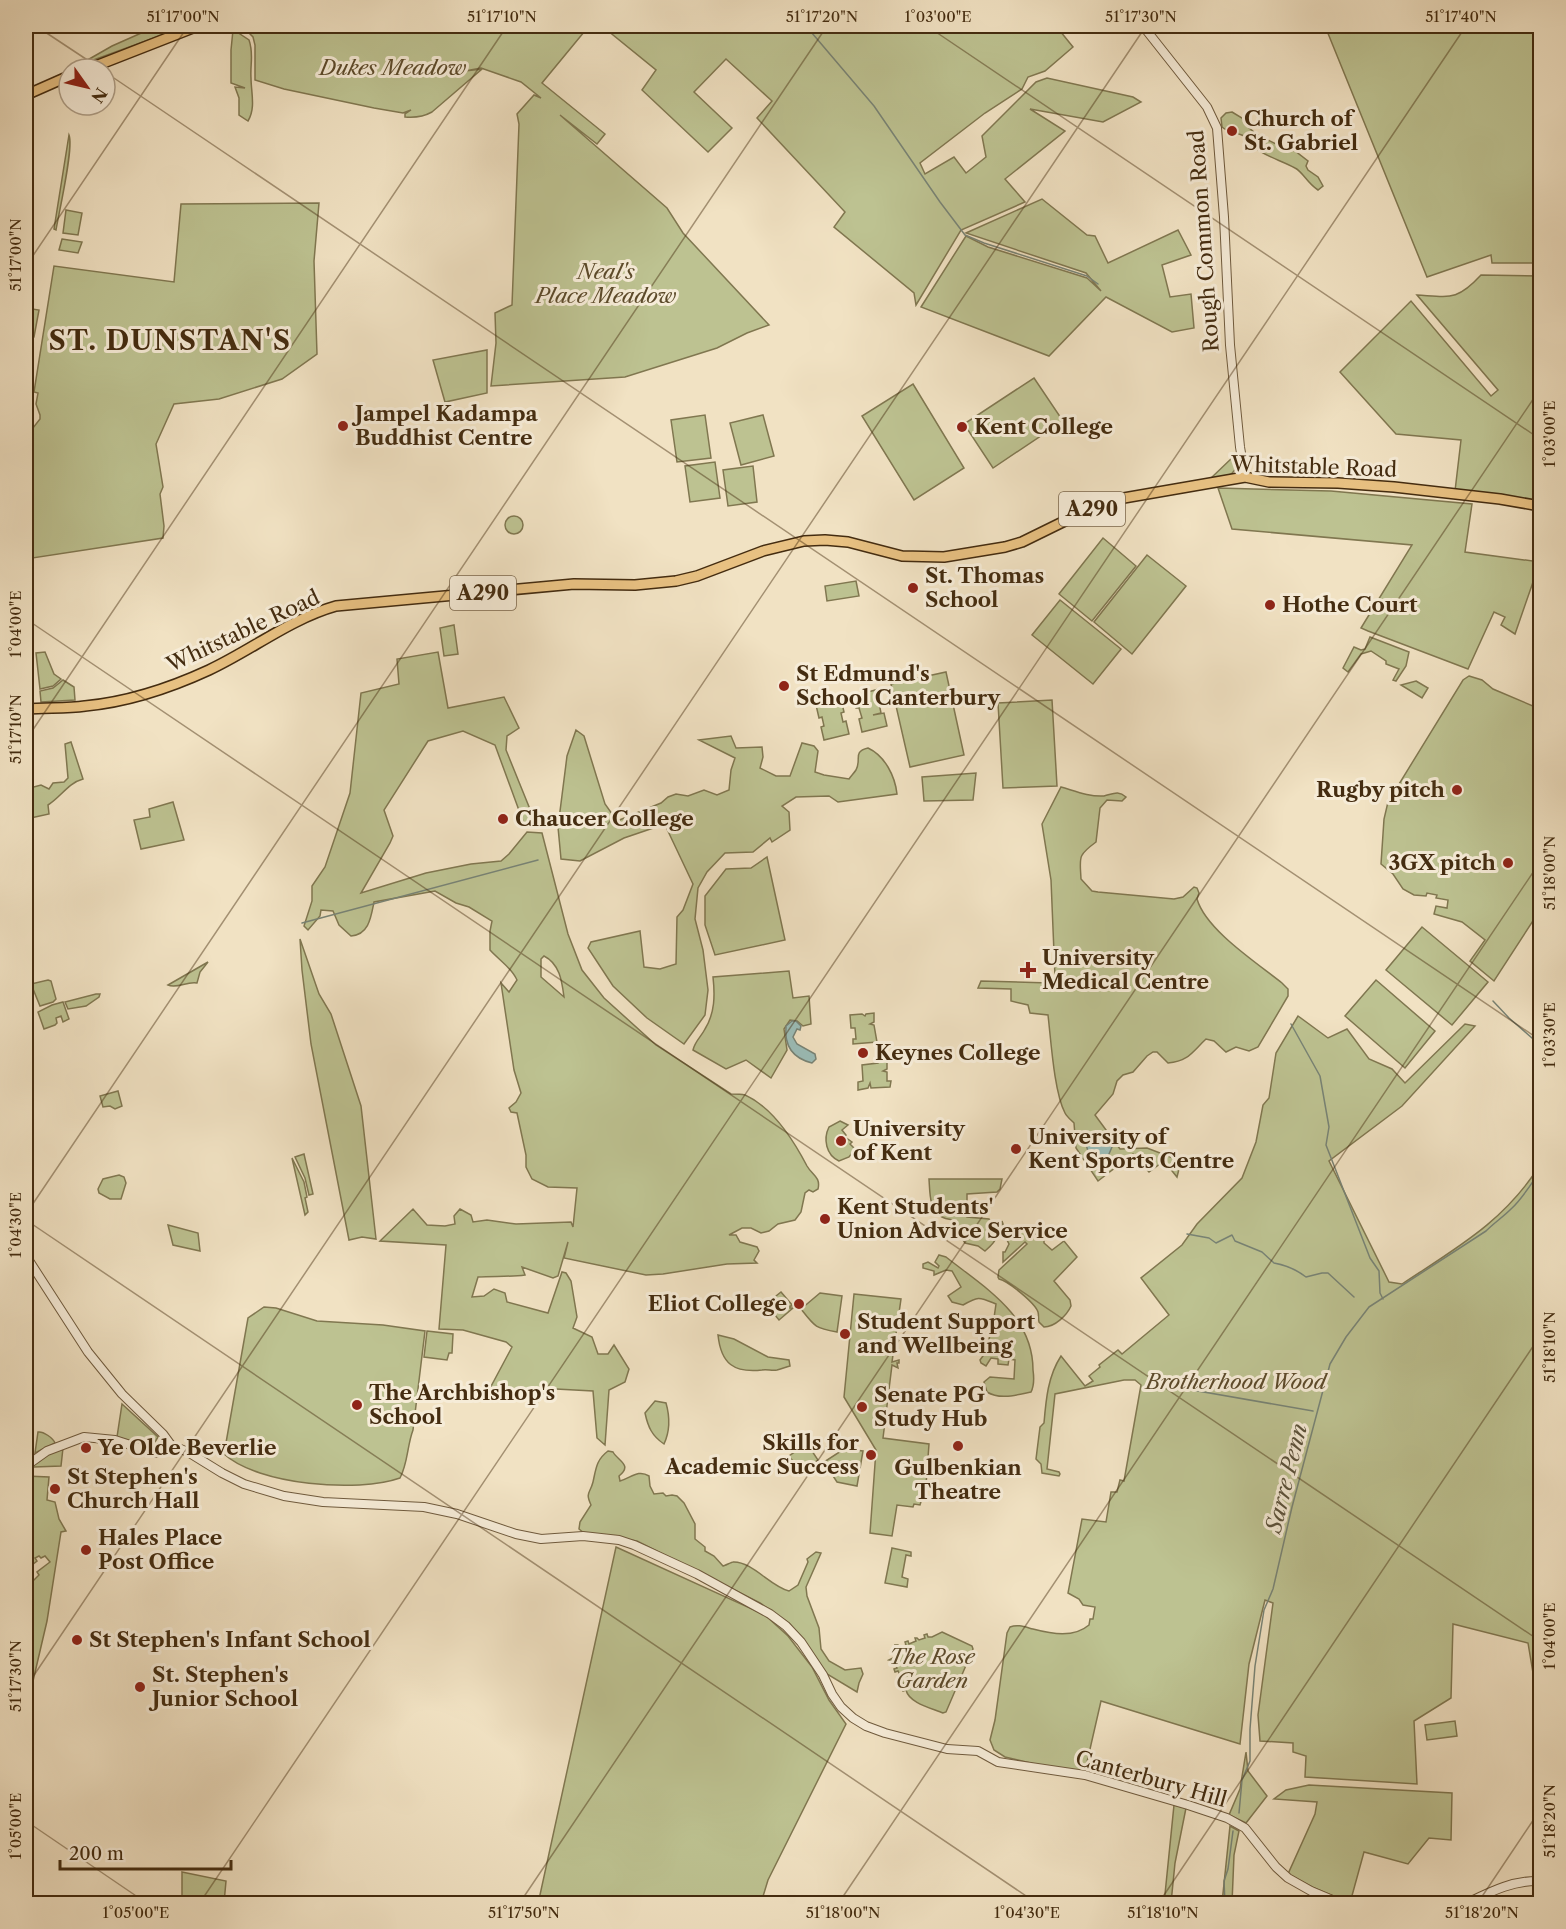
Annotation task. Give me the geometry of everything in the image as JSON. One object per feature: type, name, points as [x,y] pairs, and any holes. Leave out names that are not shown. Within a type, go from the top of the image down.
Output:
[{"type":"main road","points":[[117,58],[198,26]]},
{"type":"main road","points":[[26,88],[57,80]]},
{"type":"main road","points":[[26,95],[52,82]]},
{"type":"main road","name":"Whitstable Road","points":[[26,709],[84,707],[154,692],[208,671],[305,616],[336,606],[574,584],[659,584],[698,576],[763,551],[800,541],[848,542],[902,556],[944,557],[1022,542],[1075,516],[1118,499],[1245,477],[1269,482],[1394,487],[1500,499],[1540,507]]},
{"type":"street","name":"Rough Common Road","points":[[1143,26],[1207,107],[1217,128],[1230,345],[1245,477]]},
{"type":"street","points":[[26,1256],[68,1324],[97,1364],[129,1402],[164,1434],[171,1445],[155,1453],[115,1440],[84,1437],[47,1451],[26,1466]]},
{"type":"street","name":"Canterbury Hill","points":[[171,1445],[188,1452],[244,1484],[284,1496],[322,1502],[409,1505],[433,1509],[540,1539],[574,1536],[619,1540],[697,1574],[770,1614],[786,1626],[801,1642],[823,1675],[836,1701],[845,1712],[859,1722],[880,1732],[947,1749],[978,1751],[998,1762],[1085,1775],[1188,1804],[1227,1818],[1245,1828],[1276,1867],[1288,1878],[1342,1904]]},
{"type":"street","points":[[1465,1904],[1516,1882],[1540,1881]]},
{"type":"green space","points":[[157,26],[187,26],[102,57],[93,57]]},
{"type":"green space","name":"Neal's Place Meadow","points":[[221,26],[589,26],[542,83],[605,134],[597,144],[560,115],[667,208],[683,233],[769,325],[717,348],[625,377],[491,386],[496,343],[495,313],[512,305],[519,124],[517,114],[534,95],[541,98],[521,82],[481,68],[465,71],[482,69],[432,112],[416,117],[405,117],[405,114],[411,110],[403,113],[284,89],[255,80],[255,45],[253,37],[243,27],[234,30],[249,40],[251,50],[252,105],[248,121],[239,115],[239,98],[235,87],[245,88],[231,83],[233,30],[214,30]]},
{"type":"green space","points":[[602,26],[1056,26],[1073,47],[1045,71],[1028,77],[1022,89],[985,113],[920,163],[925,174],[954,157],[966,173],[986,157],[982,136],[1036,82],[1047,78],[1133,97],[1141,102],[1103,122],[1030,109],[1065,131],[1005,179],[1025,202],[961,230],[916,305],[914,293],[834,227],[845,212],[757,118],[772,101],[726,59],[694,92],[732,128],[708,152],[642,90],[656,70]]},
{"type":"green space","points":[[1325,26],[1540,26],[1540,263],[1492,263],[1491,255],[1427,277]]},
{"type":"green space","points":[[1232,112],[1242,118],[1258,135],[1295,151],[1308,161],[1306,166],[1308,170],[1318,177],[1323,186],[1318,190],[1298,170],[1261,152],[1244,136],[1222,127],[1221,118],[1226,113]]},
{"type":"green space","points":[[69,135],[68,166],[56,230],[54,229]]},
{"type":"green space","points":[[1042,199],[1087,235],[1095,236],[1108,263],[1178,230],[1191,255],[1162,265],[1170,297],[1191,294],[1194,328],[1172,332],[1106,297],[1049,356],[921,307],[966,236],[988,247],[1087,278],[1101,291],[1086,273],[966,233]]},
{"type":"green space","points":[[319,203],[314,261],[317,354],[282,379],[219,399],[174,404],[156,444],[163,487],[160,494],[164,526],[163,538],[26,559],[26,456],[29,433],[40,419],[36,404],[38,393],[34,392],[54,266],[174,282],[181,204]]},
{"type":"green space","points":[[66,210],[82,213],[78,235],[63,233]]},
{"type":"green space","points":[[62,239],[82,242],[78,253],[59,250]]},
{"type":"green space","points":[[1481,275],[1540,276],[1540,504],[1455,491],[1461,440],[1396,434],[1340,372],[1411,301],[1491,396],[1498,390],[1417,295],[1445,296],[1459,293]]},
{"type":"green space","points":[[26,308],[39,310],[34,337],[26,336]]},
{"type":"green space","points":[[487,350],[487,393],[445,402],[433,360]]},
{"type":"green space","points":[[1034,378],[1063,421],[993,468],[964,424]]},
{"type":"green space","points":[[913,384],[964,468],[914,500],[862,416]]},
{"type":"green space","points":[[705,415],[711,458],[677,462],[671,420]]},
{"type":"green space","points":[[763,415],[774,456],[741,465],[730,423]]},
{"type":"green space","points":[[1234,456],[1238,457],[1237,464],[1230,475],[1210,479]]},
{"type":"green space","points":[[715,462],[720,498],[690,502],[685,466]]},
{"type":"green space","points":[[753,466],[757,502],[728,506],[723,470]]},
{"type":"green space","points":[[1218,488],[1331,491],[1472,504],[1465,552],[1540,562],[1515,634],[1501,625],[1505,617],[1494,612],[1468,669],[1361,628],[1412,545],[1232,529]]},
{"type":"green space","points":[[514,516],[520,519],[523,525],[520,531],[514,534],[508,531],[505,525],[508,519]]},
{"type":"green space","points":[[1103,538],[1136,566],[1092,621],[1059,594]]},
{"type":"green space","points":[[1147,555],[1186,586],[1132,654],[1094,622]]},
{"type":"green space","points":[[856,581],[859,596],[827,601],[825,586]]},
{"type":"green space","points":[[1060,600],[1121,649],[1093,684],[1032,635]]},
{"type":"green space","points":[[454,625],[458,654],[444,656],[440,628]]},
{"type":"green space","points":[[1370,637],[1409,652],[1406,666],[1396,681],[1393,680],[1399,669],[1386,664],[1386,661],[1371,651],[1361,654],[1348,672],[1343,668],[1354,647],[1365,649]]},
{"type":"green space","points":[[45,652],[54,674],[61,679],[53,686],[40,689],[36,653]]},
{"type":"green space","points":[[438,652],[448,708],[504,697],[519,728],[507,736],[506,750],[536,824],[524,824],[495,745],[463,731],[428,741],[384,810],[393,836],[361,893],[426,873],[501,861],[527,832],[542,833],[568,934],[582,970],[604,998],[656,1045],[731,1094],[745,1095],[755,1100],[773,1116],[789,1136],[807,1166],[816,1176],[819,1185],[818,1189],[813,1192],[809,1190],[805,1193],[801,1212],[795,1220],[778,1224],[769,1231],[761,1233],[751,1228],[742,1228],[729,1235],[736,1235],[740,1242],[757,1247],[759,1251],[754,1260],[757,1263],[727,1264],[646,1275],[564,1258],[568,1242],[558,1276],[553,1278],[522,1267],[525,1275],[478,1277],[472,1297],[484,1296],[494,1289],[505,1293],[507,1302],[548,1313],[562,1272],[566,1273],[571,1281],[577,1317],[573,1328],[592,1337],[598,1354],[608,1354],[614,1345],[629,1369],[625,1382],[609,1390],[605,1445],[597,1438],[593,1391],[537,1388],[488,1392],[512,1347],[506,1342],[463,1330],[439,1329],[446,1245],[380,1241],[413,1209],[427,1225],[455,1224],[454,1216],[460,1209],[471,1215],[473,1222],[487,1220],[516,1224],[571,1222],[573,1227],[577,1188],[548,1187],[532,1179],[526,1167],[526,1155],[517,1113],[511,1112],[509,1108],[521,1093],[514,1070],[501,983],[509,992],[517,980],[515,975],[490,950],[492,921],[435,891],[374,902],[368,924],[357,935],[351,936],[339,925],[333,911],[321,910],[320,916],[308,930],[304,926],[312,901],[312,886],[325,867],[350,793],[361,693],[399,684],[397,659]],"holes":[[[544,956],[549,959],[559,974],[564,997],[541,977],[541,959]]]},
{"type":"green space","points":[[946,672],[964,755],[910,767],[891,684]]},
{"type":"green space","points":[[1469,676],[1482,680],[1493,689],[1540,709],[1540,910],[1494,981],[1470,961],[1485,940],[1462,922],[1434,914],[1436,906],[1447,908],[1448,900],[1436,898],[1437,895],[1427,893],[1426,896],[1414,895],[1403,889],[1393,874],[1381,864],[1384,819],[1388,802],[1463,680]]},
{"type":"green space","points":[[63,680],[74,687],[75,700],[41,702],[40,691],[53,688]]},
{"type":"green space","points":[[1416,681],[1428,688],[1422,698],[1401,685]]},
{"type":"green space","points":[[879,689],[882,702],[879,703],[881,713],[873,715],[884,713],[887,726],[862,732],[859,719],[862,718],[853,696]]},
{"type":"green space","points":[[841,699],[844,712],[841,713],[843,722],[846,721],[849,734],[824,740],[821,727],[824,726],[822,717],[819,718],[816,705]]},
{"type":"green space","points":[[1052,700],[1057,786],[1003,788],[998,703]]},
{"type":"green space","points":[[576,730],[584,736],[605,804],[617,821],[661,803],[676,794],[688,796],[704,790],[717,795],[729,790],[735,758],[699,740],[731,736],[736,748],[762,747],[763,757],[760,768],[776,776],[790,776],[802,743],[814,746],[818,751],[815,772],[849,779],[858,766],[860,752],[868,748],[884,761],[894,780],[897,794],[838,802],[829,796],[796,797],[782,806],[789,812],[790,830],[772,842],[770,838],[753,852],[725,853],[707,872],[698,888],[695,919],[703,950],[708,990],[705,1015],[684,1044],[647,1018],[613,986],[588,948],[591,942],[640,931],[644,967],[660,969],[676,964],[677,917],[683,910],[693,884],[666,827],[671,822],[624,838],[580,861],[561,859],[558,827],[567,756]]},
{"type":"green space","points":[[71,742],[83,779],[73,784],[48,805],[49,814],[26,819],[26,789],[41,785],[49,789],[53,783],[64,782],[68,778],[65,744]]},
{"type":"green space","points":[[976,773],[973,800],[924,801],[922,777]]},
{"type":"green space","points":[[1061,787],[1093,796],[1118,793],[1126,797],[1122,801],[1107,800],[1100,808],[1096,842],[1081,858],[1081,879],[1092,891],[1174,899],[1183,897],[1194,887],[1197,888],[1199,893],[1197,899],[1202,911],[1221,934],[1288,989],[1288,996],[1258,1047],[1249,1051],[1236,1047],[1226,1052],[1214,1041],[1206,1039],[1186,1058],[1168,1063],[1157,1052],[1153,1052],[1133,1072],[1123,1075],[1117,1081],[1113,1094],[1095,1115],[1120,1149],[1147,1148],[1181,1161],[1177,1177],[1164,1161],[1149,1172],[1133,1154],[1098,1181],[1076,1148],[1074,1123],[1061,1104],[1048,1015],[1030,1013],[1028,1005],[1011,1001],[1011,989],[978,988],[981,981],[1050,983],[1055,977],[1051,880],[1042,824]]},
{"type":"green space","points":[[173,802],[184,840],[141,849],[134,820],[150,817],[149,809]]},
{"type":"green space","points":[[767,857],[785,940],[715,955],[705,925],[705,896],[726,869],[751,868]]},
{"type":"green space","points":[[1422,927],[1488,982],[1452,1025],[1386,970]]},
{"type":"green space","points":[[300,939],[319,994],[331,1014],[361,1106],[376,1239],[362,1237],[349,1240],[311,1044]]},
{"type":"green space","points":[[208,962],[200,972],[197,983],[168,985]]},
{"type":"green space","points":[[789,971],[793,998],[809,996],[811,1024],[803,1026],[797,1021],[790,1020],[784,1029],[787,1050],[771,1078],[746,1060],[726,1069],[693,1050],[711,1017],[714,997],[713,977]]},
{"type":"green space","points":[[1376,980],[1435,1031],[1405,1068],[1345,1016]]},
{"type":"green space","points":[[51,981],[56,999],[40,1006],[31,984]]},
{"type":"green space","points":[[100,994],[99,997],[86,1006],[68,1009],[65,1002]]},
{"type":"green space","points":[[63,1002],[69,1019],[63,1022],[61,1016],[56,1018],[55,1025],[44,1029],[38,1012]]},
{"type":"green space","points":[[874,1013],[874,1022],[870,1024],[874,1025],[877,1042],[853,1044],[853,1039],[856,1039],[855,1028],[851,1028],[850,1015],[865,1016]]},
{"type":"green space","name":"Brotherhood Wood","points":[[1298,1016],[1328,1038],[1347,1029],[1369,1059],[1392,1069],[1405,1083],[1465,1024],[1475,1026],[1402,1106],[1329,1161],[1389,1282],[1402,1284],[1460,1246],[1511,1203],[1540,1165],[1540,1715],[1528,1643],[1453,1624],[1451,1698],[1414,1721],[1417,1784],[1305,1777],[1306,1756],[1293,1752],[1293,1743],[1260,1741],[1258,1715],[1273,1603],[1265,1600],[1249,1664],[1240,1744],[1101,1701],[1085,1771],[1043,1766],[1005,1757],[994,1750],[990,1740],[1007,1633],[1010,1627],[1016,1626],[1055,1633],[1077,1632],[1089,1625],[1090,1619],[1093,1619],[1095,1607],[1083,1605],[1079,1599],[1068,1593],[1082,1519],[1106,1522],[1111,1492],[1117,1492],[1120,1480],[1124,1481],[1141,1385],[1135,1380],[1124,1380],[1055,1394],[1047,1469],[1059,1472],[1059,1476],[1042,1473],[1041,1464],[1036,1459],[1040,1427],[1044,1423],[1053,1372],[1061,1356],[1085,1386],[1093,1381],[1089,1376],[1100,1367],[1099,1365],[1118,1350],[1122,1354],[1169,1315],[1141,1278],[1182,1245],[1197,1224],[1242,1178],[1256,1142],[1263,1105],[1269,1098],[1276,1053]]},
{"type":"green space","points":[[878,1061],[887,1061],[887,1069],[883,1071],[887,1072],[887,1081],[891,1081],[890,1087],[871,1088],[870,1083],[868,1088],[858,1090],[858,1082],[863,1081],[862,1065],[878,1063]]},
{"type":"green space","points":[[118,1091],[122,1106],[115,1109],[110,1106],[103,1107],[100,1096]]},
{"type":"green space","points":[[840,1121],[848,1125],[842,1130],[855,1149],[849,1157],[839,1161],[831,1155],[826,1137],[829,1127]]},
{"type":"green space","points":[[304,1154],[313,1194],[309,1195],[305,1178],[295,1157]]},
{"type":"green space","points":[[292,1158],[304,1182],[308,1212],[305,1215]]},
{"type":"green space","points":[[119,1175],[124,1177],[126,1183],[121,1199],[110,1199],[99,1193],[98,1189],[103,1179]]},
{"type":"green space","points":[[929,1179],[1002,1179],[997,1192],[967,1194],[967,1217],[989,1219],[995,1229],[995,1240],[985,1251],[978,1246],[965,1243],[957,1230],[957,1221],[938,1214],[931,1201]]},
{"type":"green space","points":[[1002,1221],[1004,1227],[1040,1228],[1031,1237],[1041,1230],[1048,1236],[1044,1239],[1044,1243],[1052,1250],[1064,1241],[1077,1257],[1054,1281],[1070,1300],[1071,1306],[1064,1317],[1056,1323],[1044,1327],[1039,1322],[1038,1312],[1032,1303],[1015,1288],[999,1279],[999,1270],[1027,1244],[1025,1242],[1003,1262],[1003,1252],[1009,1244],[1002,1230]]},
{"type":"green space","points":[[168,1225],[198,1233],[200,1251],[173,1245]]},
{"type":"green space","points":[[939,1255],[946,1257],[991,1292],[1016,1318],[1031,1351],[1034,1378],[1031,1392],[1003,1396],[987,1392],[984,1382],[990,1377],[1014,1379],[1015,1360],[1009,1359],[1008,1365],[998,1364],[998,1359],[991,1358],[986,1366],[980,1360],[986,1352],[990,1335],[997,1330],[999,1319],[994,1318],[996,1304],[979,1298],[963,1305],[952,1302],[948,1296],[961,1287],[952,1271],[946,1270],[934,1275],[934,1271],[923,1268],[923,1264],[928,1262],[938,1268],[935,1262]]},
{"type":"green space","points":[[781,1292],[793,1306],[790,1308],[793,1308],[779,1320],[766,1304]]},
{"type":"green space","points":[[820,1293],[842,1296],[837,1332],[816,1326],[801,1309]]},
{"type":"green space","points":[[854,1294],[901,1299],[892,1362],[899,1360],[899,1363],[897,1363],[898,1368],[892,1365],[883,1438],[929,1444],[926,1485],[920,1505],[914,1504],[913,1507],[897,1505],[892,1536],[870,1533],[876,1450],[844,1397]]},
{"type":"green space","name":"The Archbishop's School","points":[[264,1307],[276,1308],[317,1321],[383,1325],[425,1331],[413,1430],[400,1478],[382,1483],[360,1485],[309,1483],[260,1473],[240,1465],[224,1454],[248,1318]]},
{"type":"green space","points":[[427,1331],[453,1334],[452,1353],[449,1353],[447,1360],[424,1357]]},
{"type":"green space","points":[[718,1335],[734,1339],[768,1357],[789,1360],[790,1366],[775,1370],[752,1371],[737,1368],[726,1360]]},
{"type":"green space","points":[[655,1401],[666,1403],[669,1419],[664,1444],[651,1431],[645,1413]]},
{"type":"green space","points":[[122,1404],[158,1437],[152,1447],[117,1437]]},
{"type":"green space","points":[[38,1432],[48,1435],[55,1443],[35,1453]]},
{"type":"green space","points":[[808,1445],[818,1460],[801,1472],[789,1456]]},
{"type":"green space","points":[[63,1448],[61,1466],[34,1467],[31,1465],[49,1452]]},
{"type":"green space","points":[[844,1449],[863,1451],[857,1486],[837,1482],[824,1462]]},
{"type":"green space","points":[[608,1451],[613,1452],[625,1466],[619,1476],[620,1481],[641,1473],[645,1474],[649,1476],[654,1494],[677,1496],[684,1503],[695,1524],[695,1539],[723,1566],[733,1562],[740,1563],[789,1591],[798,1585],[808,1562],[807,1559],[816,1552],[821,1553],[806,1587],[807,1596],[819,1628],[821,1649],[829,1661],[845,1670],[861,1668],[863,1674],[857,1692],[827,1674],[804,1640],[789,1623],[760,1603],[637,1541],[584,1533],[579,1529],[580,1522],[591,1505],[588,1495],[597,1465]]},
{"type":"green space","points":[[26,1476],[49,1477],[47,1500],[55,1502],[59,1519],[66,1531],[61,1532],[47,1621],[26,1711],[26,1581],[31,1577],[34,1580],[39,1575],[37,1572],[50,1562],[45,1556],[41,1558],[39,1556],[35,1558],[37,1561],[32,1565],[30,1562],[26,1565]]},
{"type":"green space","points":[[616,1547],[765,1615],[788,1636],[812,1667],[829,1700],[846,1724],[768,1880],[761,1903],[538,1904]]},
{"type":"green space","points":[[892,1548],[911,1552],[911,1556],[906,1555],[902,1577],[908,1579],[907,1587],[885,1583]]},
{"type":"green space","name":"The Rose Garden","points":[[942,1632],[972,1646],[973,1649],[946,1712],[943,1713],[916,1702],[906,1690],[903,1691],[902,1680],[898,1679],[901,1677],[894,1669],[897,1668],[894,1661],[889,1660],[895,1657],[897,1651],[895,1645],[900,1648],[906,1645],[905,1642],[908,1641],[909,1644],[916,1641],[915,1638],[919,1640],[925,1638],[924,1635],[932,1637]]},
{"type":"green space","points":[[1455,1721],[1457,1736],[1427,1740],[1425,1725]]},
{"type":"green space","points":[[1246,1752],[1248,1771],[1267,1796],[1246,1823],[1229,1815],[1240,1789]]},
{"type":"green space","points":[[1309,1785],[1452,1793],[1451,1840],[1429,1838],[1408,1864],[1364,1852],[1350,1903],[1288,1874],[1315,1814],[1317,1802],[1274,1799],[1286,1790]]},
{"type":"green space","points":[[1174,1805],[1186,1808],[1175,1863],[1171,1903],[1164,1904]]},
{"type":"green space","points":[[1230,1826],[1239,1831],[1234,1855],[1232,1903],[1222,1903]]},
{"type":"green space","points":[[182,1872],[226,1881],[224,1903],[182,1903]]},
{"type":"water","points":[[796,1021],[801,1026],[793,1037],[797,1044],[815,1054],[816,1059],[812,1063],[799,1058],[788,1045],[786,1026]]},
{"type":"water","points":[[1098,1135],[1112,1147],[1106,1161],[1094,1158],[1088,1150],[1086,1142],[1089,1138]]},
{"type":"waterway","points":[[806,26],[874,106],[965,235],[1087,276],[1098,284]]},
{"type":"waterway","points":[[302,923],[538,860]]},
{"type":"waterway","points":[[1493,1001],[1540,1045]]},
{"type":"waterway","points":[[1291,1024],[1320,1076],[1329,1127],[1326,1145],[1370,1258],[1379,1271],[1380,1293],[1383,1299]]},
{"type":"waterway","name":"Sarre Penn","points":[[1239,1813],[1242,1780],[1250,1761],[1255,1666],[1264,1610],[1273,1589],[1330,1364],[1346,1337],[1369,1307],[1486,1231],[1515,1205],[1540,1171]]},
{"type":"waterway","points":[[1187,1234],[1209,1238],[1216,1243],[1232,1235],[1235,1241],[1262,1252],[1274,1263],[1291,1268],[1306,1277],[1328,1273],[1354,1297]]},
{"type":"waterway","points":[[1175,1387],[1313,1411]]},
{"type":"waterway","name":"Sarre Penn","points":[[1225,1904],[1224,1881],[1228,1869],[1233,1831]]},
{"type":"place","name":"Church of St. Gabriel","points":[[1232,131]]},
{"type":"place","name":"Jampel Kadampa Buddhist Centre","points":[[343,426]]},
{"type":"place","name":"Kent College","points":[[962,427]]},
{"type":"place","name":"St. Thomas School","points":[[913,588]]},
{"type":"place","name":"Hothe Court","points":[[1270,605]]},
{"type":"place","name":"St Edmund's School Canterbury","points":[[784,686]]},
{"type":"place","name":"Rugby pitch","points":[[1457,790]]},
{"type":"place","name":"Chaucer College","points":[[503,819]]},
{"type":"place","name":"3GX pitch","points":[[1508,863]]},
{"type":"place","name":"University Medical Centre","points":[[1028,970]]},
{"type":"place","name":"Keynes College","points":[[863,1053]]},
{"type":"place","name":"University of Kent","points":[[841,1141]]},
{"type":"place","name":"University of Kent Sports Centre","points":[[1016,1149]]},
{"type":"place","name":"Kent Students' Union Advice Service","points":[[825,1219]]},
{"type":"place","name":"Eliot College","points":[[799,1304]]},
{"type":"place","name":"Student Support and Wellbeing","points":[[845,1334]]},
{"type":"place","name":"The Archbishop's School","points":[[357,1405]]},
{"type":"place","name":"Senate PG Study Hub","points":[[862,1407]]},
{"type":"place","name":"Gulbenkian Theatre","points":[[958,1446]]},
{"type":"place","name":"Ye Olde Beverlie","points":[[86,1448]]},
{"type":"place","name":"Skills for Academic Success","points":[[871,1455]]},
{"type":"place","name":"St Stephen's Church Hall","points":[[55,1489]]},
{"type":"place","name":"Hales Place Post Office","points":[[86,1550]]},
{"type":"place","name":"St Stephen's Infant School","points":[[77,1640]]},
{"type":"place","name":"St. Stephen's Junior School","points":[[140,1687]]},
{"type":"district","name":"ST. DUNSTAN'S","points":[[170,341]]},
{"type":"park label","name":"Dukes Meadow","points":[[393,68]]}]
